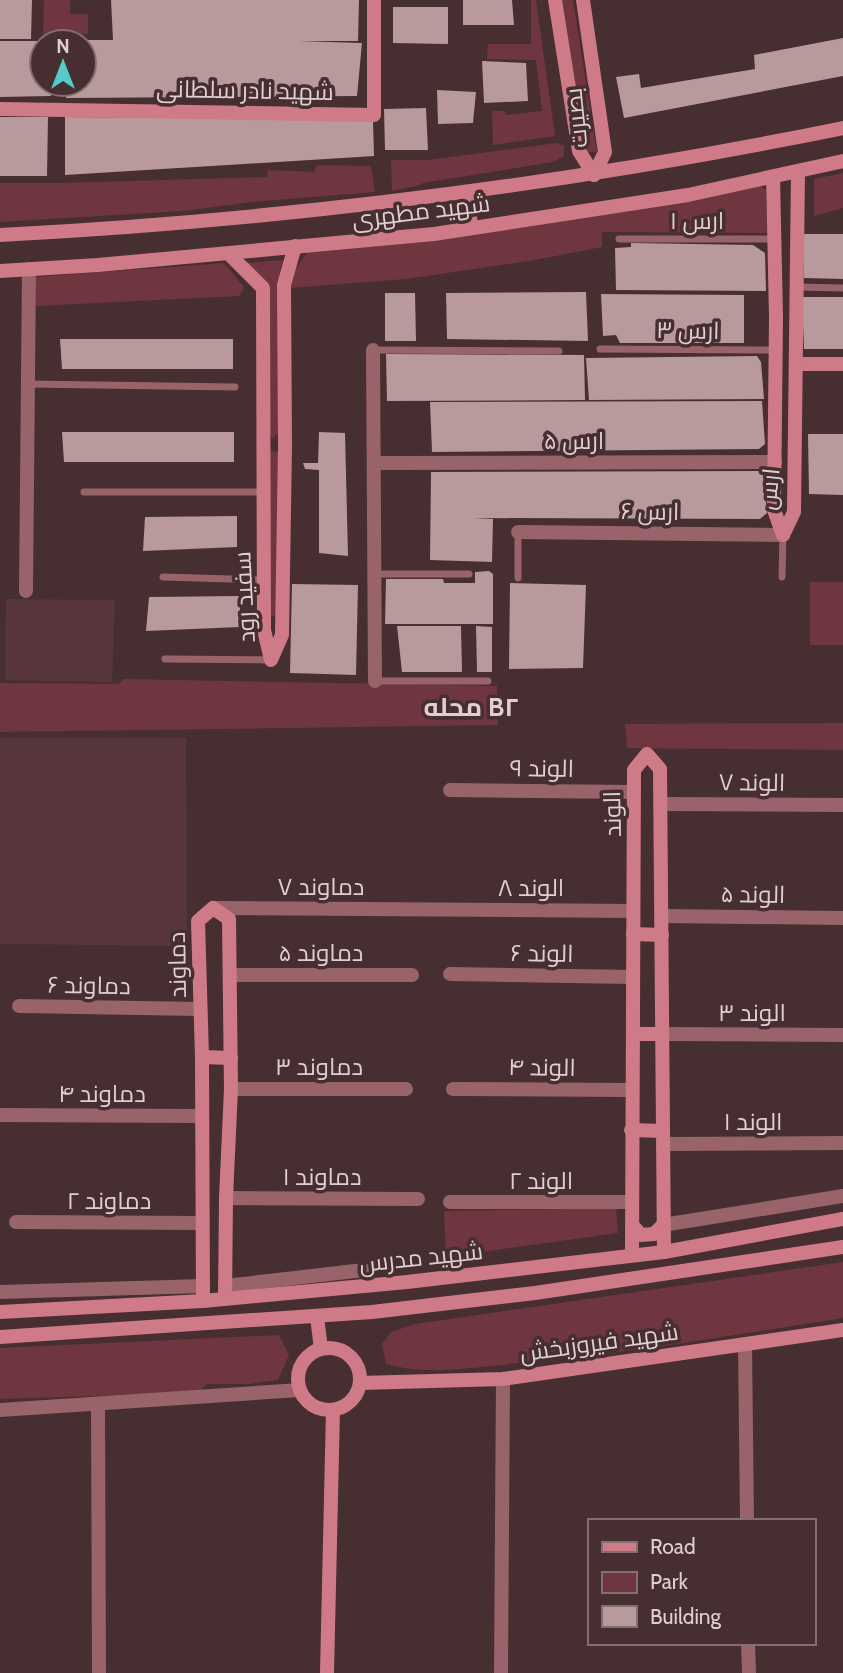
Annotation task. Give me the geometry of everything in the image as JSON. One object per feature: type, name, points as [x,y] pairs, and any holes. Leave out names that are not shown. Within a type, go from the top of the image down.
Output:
[{"type":"street","name":"شهید نادر سلطانی","points":[[0,109],[374,115],[374,0]]},
{"type":"street","name":"بصیرت","points":[[555,0],[579,151],[594,175]]},
{"type":"street","name":"بصیرت","points":[[583,0],[606,152],[594,175]]},
{"type":"street","name":"شهید مطهری","points":[[0,235],[203,222],[468,192],[594,175],[843,128]]},
{"type":"street","name":"شهید مطهری","points":[[0,271],[229,254],[434,234],[688,195],[843,161]]},
{"type":"street","name":"ارس","points":[[783,536],[794,512],[798,171]]},
{"type":"street","name":"ارس","points":[[773,177],[776,317],[774,510],[783,536]]},
{"type":"street","points":[[468,192],[471,228]]},
{"type":"street","points":[[774,209],[782,202],[792,202],[798,206]]},
{"type":"street","name":"سفید رود","points":[[271,660],[282,635],[284,285],[295,246]]},
{"type":"street","name":"سفید رود","points":[[229,254],[263,288],[264,624],[271,660]]},
{"type":"street","points":[[26,591],[29,269]]},
{"type":"street","points":[[776,317],[797,317]]},
{"type":"street","points":[[373,350],[375,681]]},
{"type":"street","points":[[796,364],[843,364]]},
{"type":"street","points":[[775,403],[796,404]]},
{"type":"street","points":[[265,447],[285,447]]},
{"type":"street","name":"ارس ۵","points":[[374,463],[775,462]]},
{"type":"street","name":"ارس ۶","points":[[517,532],[783,536]]},
{"type":"street","points":[[264,624],[282,625]]},
{"type":"street","name":"الوند","points":[[632,1255],[634,770],[647,754],[660,769],[664,1252]]},
{"type":"street","name":"الوند ۹","points":[[450,790],[634,792]]},
{"type":"street","name":"الوند ۷","points":[[661,804],[843,805]]},
{"type":"street","points":[[635,857],[661,858]]},
{"type":"street","name":"دماوند ۷","points":[[213,908],[429,909]]},
{"type":"street","name":"دماوند","points":[[202,1293],[202,1057],[198,921],[213,908],[229,919],[232,1089],[226,1198],[225,1292]]},
{"type":"street","name":"الوند ۸","points":[[429,909],[633,911]]},
{"type":"street","name":"الوند ۵","points":[[662,916],[843,918]]},
{"type":"street","points":[[633,934],[662,934]]},
{"type":"street","name":"الوند ۶","points":[[450,974],[633,977]]},
{"type":"street","name":"دماوند ۵","points":[[230,975],[412,975]]},
{"type":"street","name":"دماوند ۶","points":[[19,1006],[200,1009]]},
{"type":"street","points":[[633,1034],[661,1034]]},
{"type":"street","name":"الوند ۳","points":[[661,1034],[843,1035]]},
{"type":"street","points":[[202,1057],[231,1058]]},
{"type":"street","name":"دماوند ۳","points":[[232,1089],[406,1088]]},
{"type":"street","name":"الوند ۴","points":[[453,1088],[632,1090]]},
{"type":"street","name":"دماوند ۴","points":[[2,1115],[201,1116]]},
{"type":"street","points":[[631,1130],[663,1137]]},
{"type":"street","name":"الوند ۱","points":[[663,1137],[843,1143]]},
{"type":"street","points":[[201,1164],[228,1166]]},
{"type":"street","points":[[632,1225],[641,1235],[654,1234],[663,1225],[843,1196]]},
{"type":"street","name":"دماوند ۱","points":[[226,1198],[418,1199]]},
{"type":"street","name":"الوند ۲","points":[[450,1202],[631,1202]]},
{"type":"street","name":"شهید مدرس","points":[[0,1311],[202,1293],[407,1282],[664,1252],[843,1219]]},
{"type":"street","name":"دماوند ۲","points":[[16,1222],[201,1223]]},
{"type":"street","name":"شهید مدرس","points":[[0,1337],[372,1312],[535,1293],[843,1247]]},
{"type":"street","points":[[225,1292],[364,1269]]},
{"type":"street","points":[[0,1292],[202,1293]]},
{"type":"street","points":[[317,1317],[321,1349]]},
{"type":"street","name":"شهید فیروزبخش","points":[[360,1383],[503,1379],[843,1330]]},
{"type":"street","points":[[745,1344],[747,1519]]},
{"type":"street","points":[[331,1348],[349,1355],[360,1373],[360,1383],[351,1401],[333,1410],[313,1405],[300,1390],[298,1380],[304,1360],[311,1353],[331,1348]]},
{"type":"street","points":[[501,1673],[503,1379]]},
{"type":"street","points":[[0,1410],[300,1390]]},
{"type":"street","points":[[98,1404],[99,1673]]},
{"type":"street","points":[[327,1673],[333,1410]]},
{"type":"street","points":[[748,1645],[749,1673]]},
{"type":"lane","name":"ارس ۱","points":[[619,239],[774,239]]},
{"type":"lane","points":[[797,287],[843,288]]},
{"type":"lane","name":"ارس ۳","points":[[600,349],[776,350]]},
{"type":"lane","points":[[373,350],[559,351]]},
{"type":"lane","points":[[29,384],[235,387]]},
{"type":"lane","points":[[83,492],[264,492]]},
{"type":"lane","points":[[517,532],[517,578]]},
{"type":"lane","points":[[782,577],[783,536]]},
{"type":"lane","points":[[375,573],[469,573]]},
{"type":"lane","points":[[163,578],[264,580]]},
{"type":"lane","points":[[165,659],[271,660]]},
{"type":"lane","points":[[375,681],[488,681]]},
{"type":"shaded area","points":[[6,599],[115,600],[112,682],[5,680]]},
{"type":"shaded area","points":[[0,738],[186,738],[187,946],[0,944]]},
{"type":"green space","points":[[44,0],[70,0],[70,14],[88,14],[88,28],[43,28]]},
{"type":"green space","points":[[531,0],[536,0],[555,136],[493,145],[492,111],[505,111],[506,115],[542,111],[536,60],[487,59],[488,44],[531,44]]},
{"type":"green space","points":[[562,0],[573,0],[597,152],[586,152]]},
{"type":"green space","points":[[557,143],[564,146],[564,156],[553,162],[423,183],[392,191],[391,160],[427,160]]},
{"type":"green space","points":[[317,165],[371,166],[375,192],[252,202],[183,211],[0,222],[0,183],[267,177],[268,170],[314,172]]},
{"type":"green space","points":[[843,173],[843,208],[814,216],[814,179]]},
{"type":"green space","points":[[758,185],[766,190],[767,233],[602,232],[602,247],[535,260],[406,279],[291,288],[295,270],[307,253],[442,240]]},
{"type":"green space","points":[[283,260],[278,294],[279,432],[272,439],[269,434],[269,300],[246,263]]},
{"type":"green space","points":[[224,263],[244,287],[240,296],[36,306],[35,277]]},
{"type":"green space","points":[[270,451],[280,452],[277,616],[269,617]]},
{"type":"green space","points":[[810,582],[843,582],[843,645],[810,645]]},
{"type":"green space","points":[[124,679],[497,686],[498,725],[0,732],[0,683],[118,684]]},
{"type":"green space","points":[[843,723],[843,750],[627,748],[625,724]]},
{"type":"green space","points":[[616,1208],[618,1233],[446,1257],[444,1211]]},
{"type":"green space","points":[[843,1262],[843,1318],[641,1349],[486,1367],[435,1370],[386,1364],[382,1344],[391,1332],[415,1324]]},
{"type":"green space","points":[[279,1335],[289,1355],[278,1380],[249,1384],[207,1384],[197,1393],[0,1399],[0,1348]]},
{"type":"building","points":[[0,0],[32,0],[31,28],[28,28],[28,39],[0,39]]},
{"type":"building","points":[[111,0],[359,0],[358,41],[298,41],[362,43],[357,96],[98,98],[98,40],[113,40]]},
{"type":"building","points":[[463,0],[512,0],[514,25],[463,25]]},
{"type":"building","points":[[393,7],[448,7],[448,44],[393,43]]},
{"type":"building","points":[[843,38],[843,76],[624,118],[616,77],[639,74],[641,88],[755,69],[754,55]]},
{"type":"building","points":[[0,41],[28,41],[28,96],[0,97]]},
{"type":"building","points":[[482,61],[526,63],[528,101],[484,103]]},
{"type":"building","points":[[437,90],[476,92],[473,123],[438,124]]},
{"type":"building","points":[[426,108],[428,150],[385,150],[384,109]]},
{"type":"building","points":[[0,117],[48,117],[47,176],[0,176]]},
{"type":"building","points":[[65,117],[373,120],[374,156],[65,175]]},
{"type":"building","points":[[804,234],[843,234],[843,279],[804,278]]},
{"type":"building","points":[[631,243],[753,245],[765,253],[766,291],[616,290],[615,248],[631,247]]},
{"type":"building","points":[[586,292],[588,341],[447,339],[446,293]]},
{"type":"building","points":[[385,293],[415,293],[416,341],[385,341]]},
{"type":"building","points":[[601,294],[744,295],[744,343],[620,343],[616,335],[603,336]]},
{"type":"building","points":[[802,297],[843,297],[843,349],[804,349]]},
{"type":"building","points":[[60,339],[233,339],[233,369],[62,369]]},
{"type":"building","points":[[386,354],[584,355],[585,400],[387,401]]},
{"type":"building","points":[[757,356],[761,362],[764,399],[589,400],[586,358]]},
{"type":"building","points":[[762,401],[765,444],[759,449],[432,452],[430,402]]},
{"type":"building","points":[[62,432],[234,432],[234,462],[64,462]]},
{"type":"building","points":[[319,432],[345,433],[348,556],[319,553],[319,470],[305,469],[303,463],[318,463]]},
{"type":"building","points":[[808,434],[843,434],[843,495],[809,494]]},
{"type":"building","points":[[763,471],[767,513],[760,519],[473,518],[493,519],[492,562],[430,560],[431,472]]},
{"type":"building","points":[[237,516],[237,547],[143,551],[145,517]]},
{"type":"building","points":[[489,571],[493,574],[493,624],[385,624],[386,579],[443,579],[444,583],[475,583],[475,572]]},
{"type":"building","points":[[510,583],[586,585],[583,668],[509,669]]},
{"type":"building","points":[[292,584],[358,585],[356,675],[290,673]]},
{"type":"building","points":[[240,596],[240,627],[146,631],[149,597]]},
{"type":"building","points":[[397,626],[461,626],[462,672],[402,672]]},
{"type":"building","points":[[476,626],[492,627],[492,672],[477,672]]},
{"type":"district","name":"محله B۲","points":[[471,707]]}]
